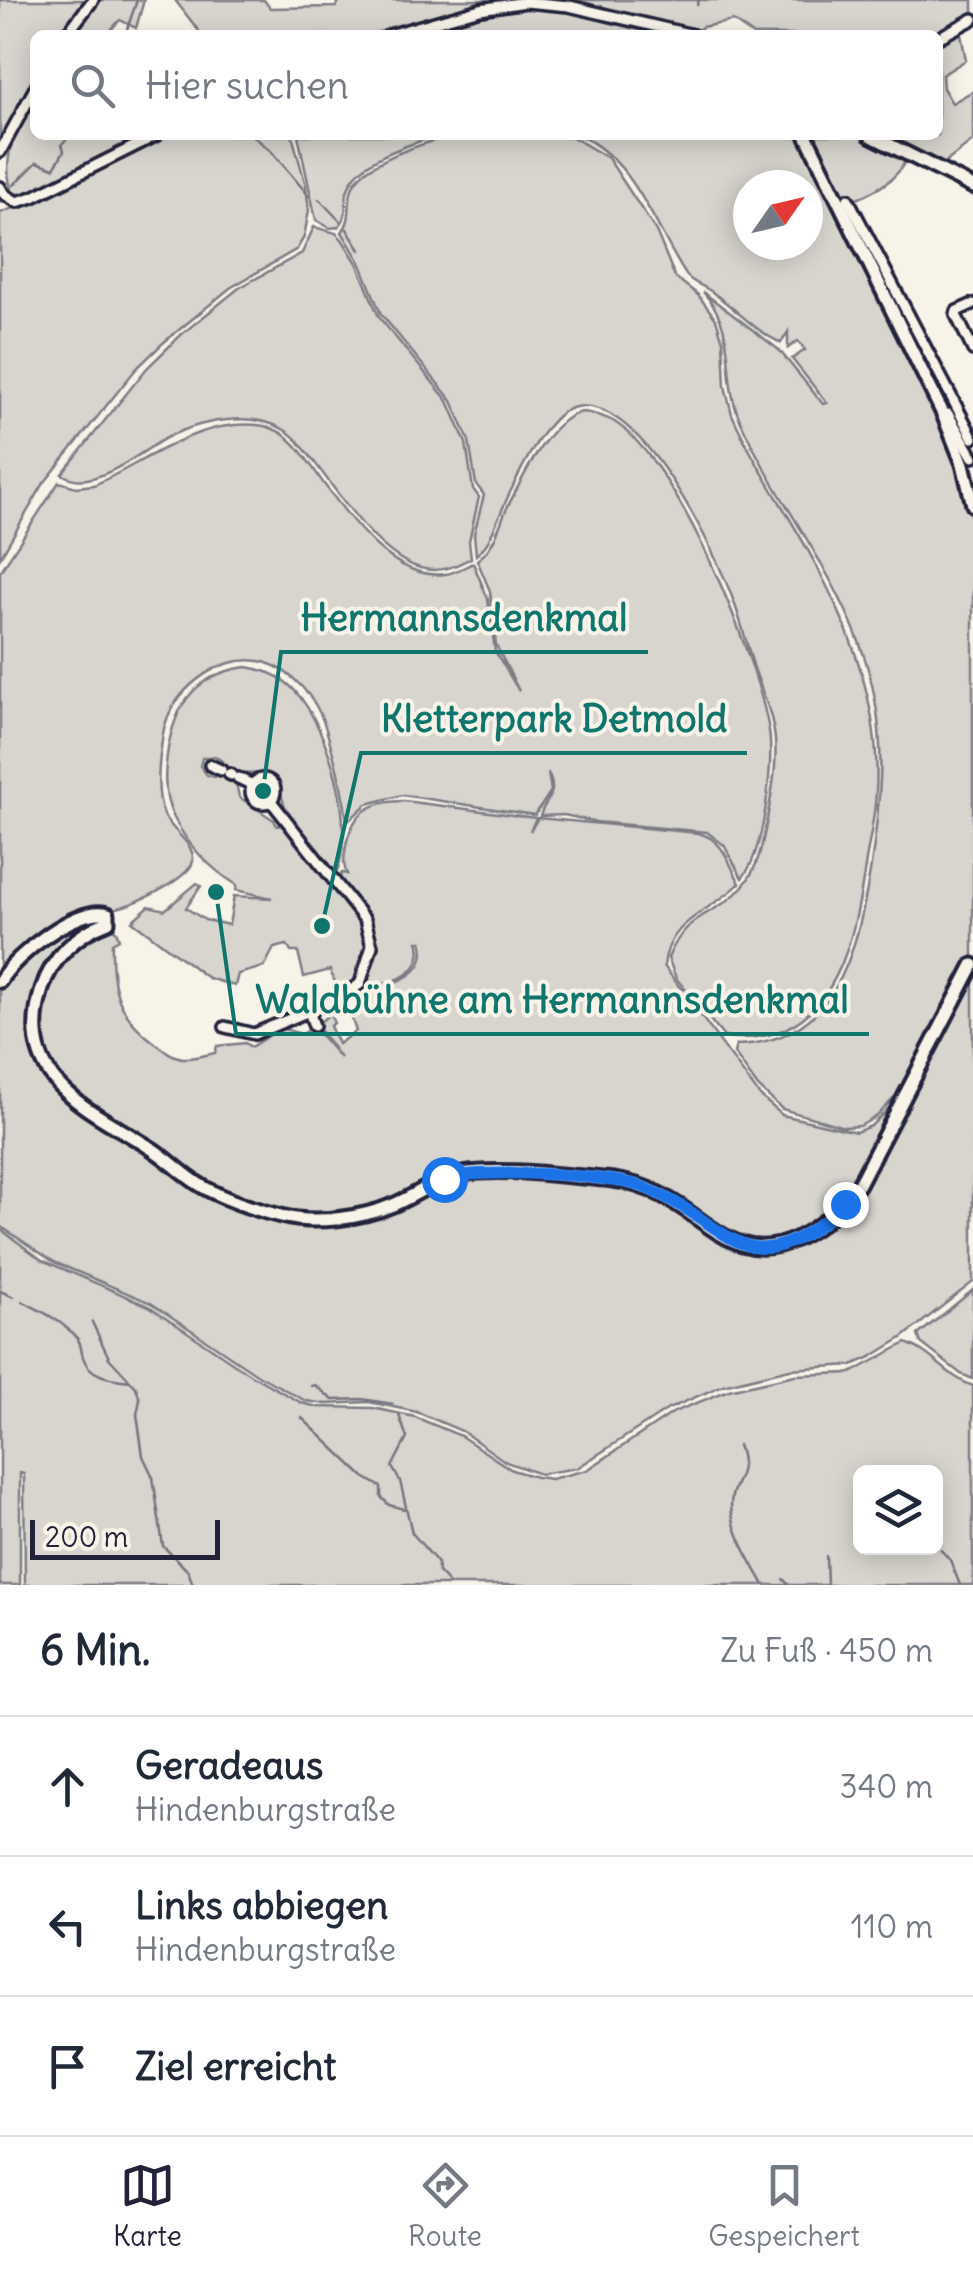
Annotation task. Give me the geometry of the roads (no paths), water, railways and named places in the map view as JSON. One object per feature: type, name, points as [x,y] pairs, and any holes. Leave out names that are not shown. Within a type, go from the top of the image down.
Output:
[{"type":"main road","points":[[808,140],[944,414],[973,505]]},
{"type":"main road","points":[[880,140],[973,188]]},
{"type":"main road","points":[[0,981],[13,961],[28,948],[90,913],[103,912],[110,917],[69,946],[44,983],[37,1018],[42,1060],[54,1080],[81,1106],[212,1191],[277,1215],[316,1220],[388,1206],[438,1182],[470,1173],[606,1179],[664,1196],[730,1240],[764,1248],[776,1247],[804,1234],[845,1204],[860,1184],[973,965]]},
{"type":"street","points":[[70,30],[93,0]]},
{"type":"street","points":[[406,30],[480,9],[526,2],[569,6],[672,30]]},
{"type":"street","points":[[943,35],[973,20]]},
{"type":"street","points":[[0,152],[30,97]]},
{"type":"street","points":[[0,187],[18,202],[147,140]]},
{"type":"street","points":[[848,199],[973,437]]},
{"type":"street","points":[[973,304],[957,310],[973,350]]},
{"type":"street","points":[[944,414],[954,422],[973,457]]},
{"type":"street","points":[[226,773],[252,785]]},
{"type":"street","points":[[252,785],[258,780],[273,784],[268,798]]},
{"type":"street","points":[[225,1027],[254,1034],[340,998],[364,983],[371,952],[373,933],[366,918],[268,798],[252,796],[252,785]]},
{"type":"street","points":[[311,997],[314,1026]]},
{"type":"waterway","points":[[127,30],[137,0]]},
{"type":"waterway","points":[[697,5],[699,0]]},
{"type":"waterway","points":[[14,185],[37,162],[54,168],[66,140]]},
{"type":"waterway","points":[[258,140],[310,197]]},
{"type":"waterway","points":[[0,202],[1,198]]},
{"type":"waterway","points":[[319,199],[341,222]]},
{"type":"waterway","points":[[347,229],[360,250]]},
{"type":"waterway","points":[[0,1291],[14,1297]]},
{"type":"waterway","points":[[22,1301],[69,1330],[79,1341],[90,1369],[102,1376],[130,1381]]},
{"type":"waterway","points":[[92,1322],[109,1358],[136,1387],[143,1456],[153,1477],[163,1546],[188,1571],[193,1585]]},
{"type":"waterway","points":[[311,1386],[333,1400],[393,1404]]},
{"type":"waterway","points":[[399,1415],[407,1438],[392,1467],[400,1481],[412,1533],[437,1562],[438,1572],[450,1585]]},
{"type":"waterway","points":[[302,1418],[364,1477],[381,1487],[381,1497],[389,1505],[404,1509]]},
{"type":"waterway","points":[[738,1445],[742,1465],[732,1496],[732,1515],[764,1585]]},
{"type":"waterway","points":[[943,1552],[960,1585]]},
{"type":"waterway","points":[[826,1556],[827,1585]]},
{"type":"waterway","points":[[783,1579],[789,1585]]},
{"type":"place","name":"Hermannsdenkmal","points":[[263,791]]},
{"type":"place","name":"Waldbühne am Hermannsdenkmal","points":[[216,892]]},
{"type":"place","name":"Kletterpark Detmold","points":[[322,926]]}]
